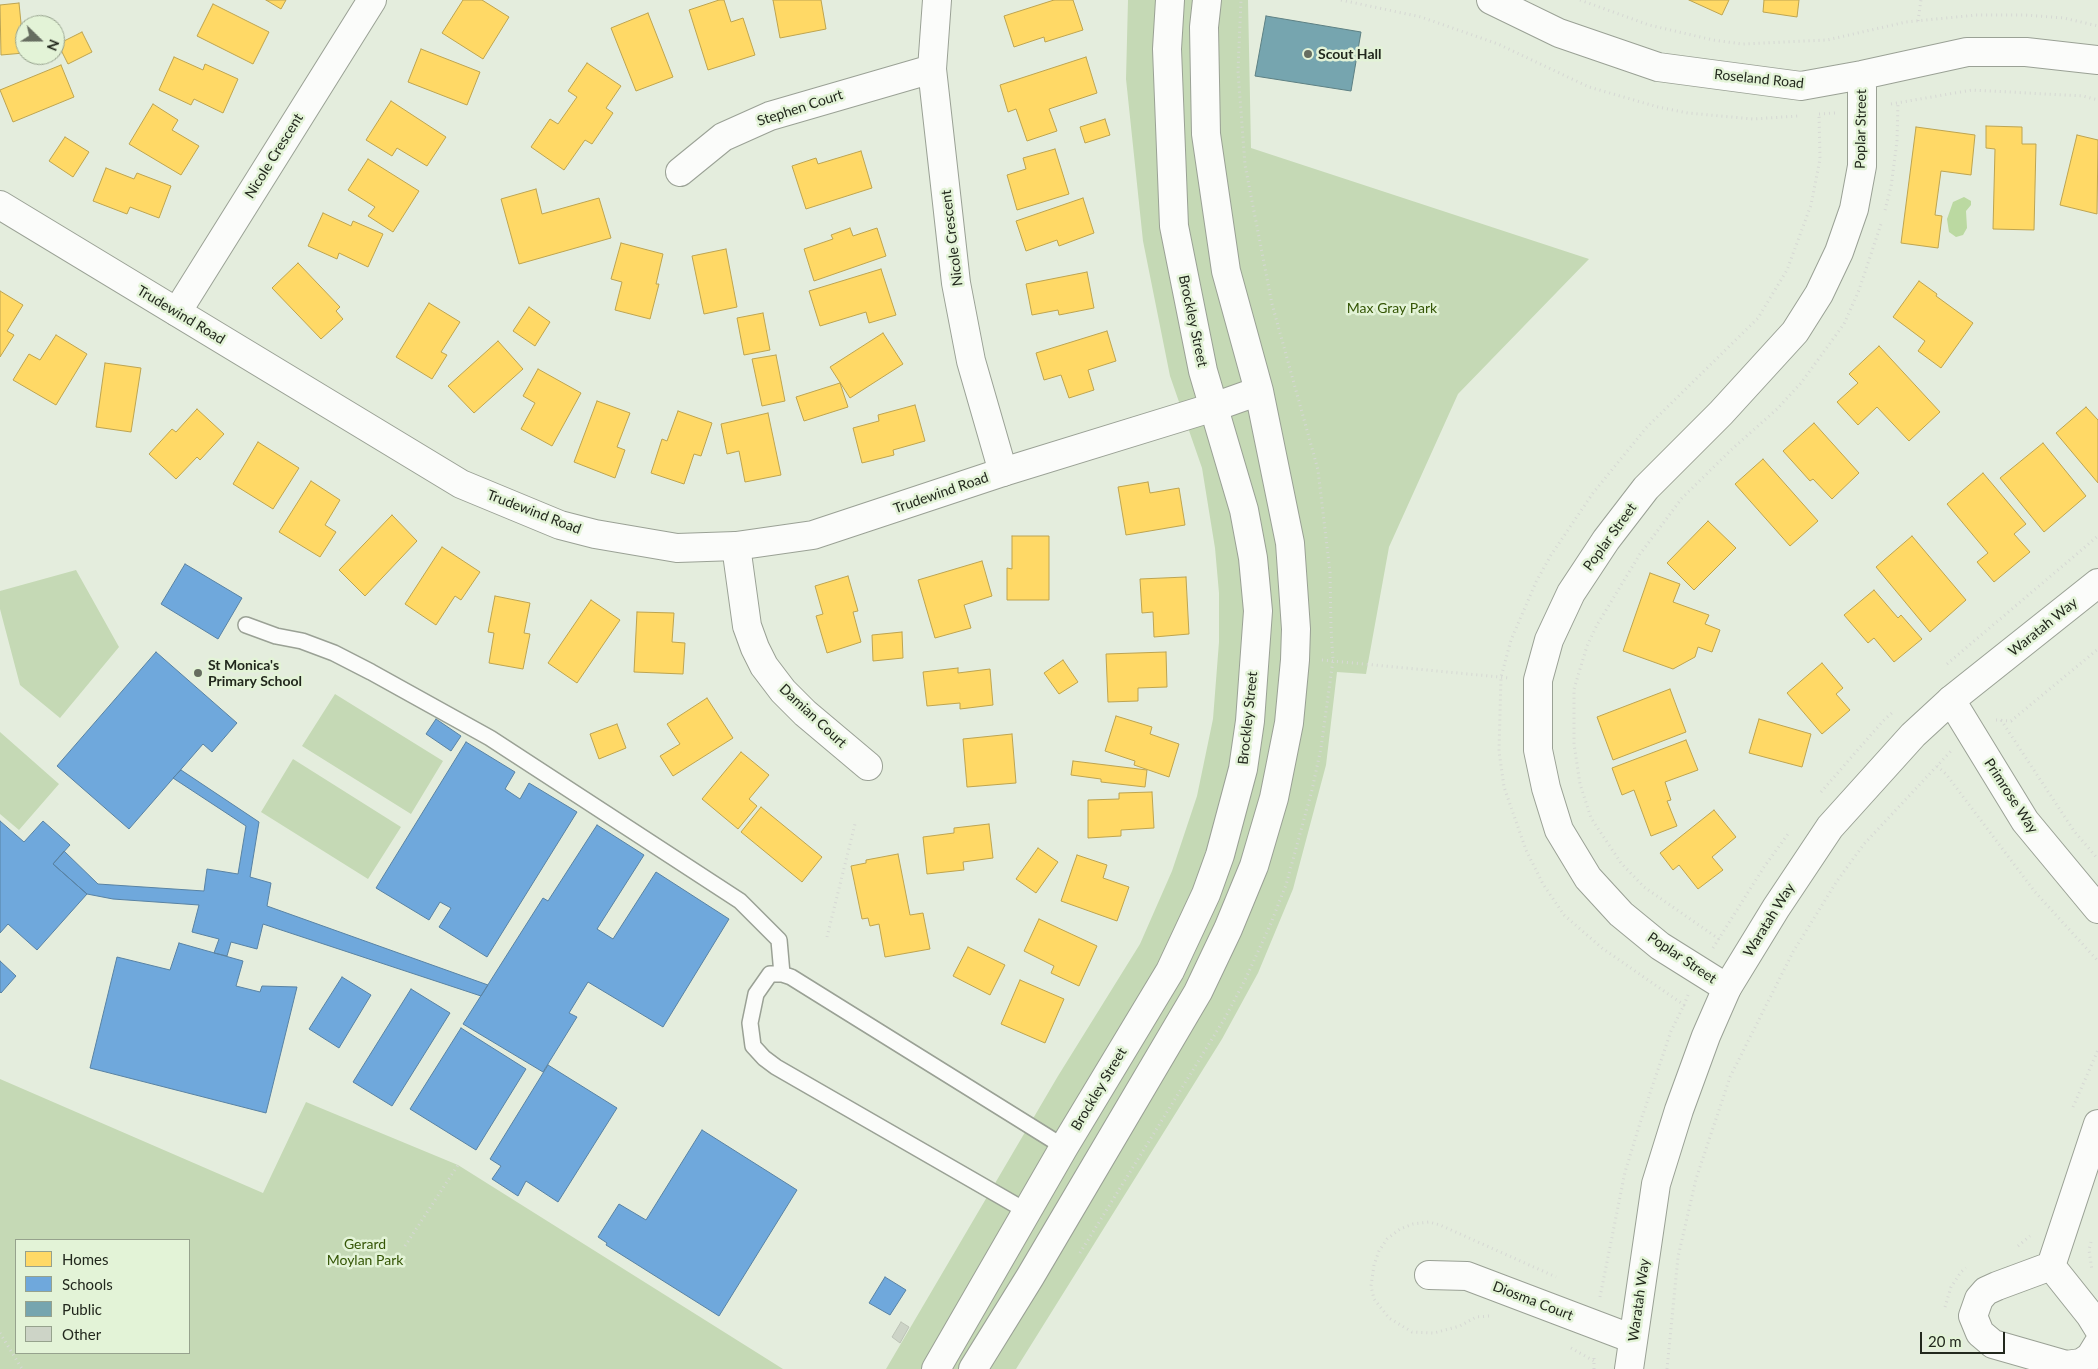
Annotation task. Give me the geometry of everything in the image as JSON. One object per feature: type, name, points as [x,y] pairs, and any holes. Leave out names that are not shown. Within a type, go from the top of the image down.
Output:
[{"type":"street","name":"Nicole Crescent","points":[[177,312],[372,0]]},
{"type":"street","name":"Nicole Crescent","points":[[937,0],[932,69],[956,283],[971,361],[1003,472]]},
{"type":"street","name":"Brockley Street","points":[[936,1369],[1173,963],[1206,894],[1220,855],[1243,769],[1250,721],[1258,611],[1253,558],[1244,510],[1203,372],[1174,226],[1167,49],[1170,0]]},
{"type":"street","points":[[973,1369],[1059,1229],[1198,992],[1228,929],[1254,866],[1274,798],[1289,723],[1296,629],[1290,543],[1259,391],[1226,271],[1206,134],[1204,27],[1207,0]]},
{"type":"street","name":"Roseland Road","points":[[1491,0],[1559,33],[1658,67],[1801,86],[1967,52],[2026,52],[2098,60]]},
{"type":"street","name":"Stephen Court","points":[[680,172],[722,137],[770,116],[932,69]]},
{"type":"street","name":"Poplar Street","points":[[1727,988],[1660,946],[1622,914],[1588,878],[1559,830],[1546,788],[1538,750],[1538,680],[1549,640],[1571,593],[1606,540],[1646,488],[1721,413],[1795,332],[1819,294],[1839,252],[1854,209],[1862,166],[1862,75]]},
{"type":"street","name":"Trudewind Road","points":[[0,205],[462,484],[560,525],[595,534],[677,548],[736,546],[813,535],[1003,472],[1214,407],[1259,391]]},
{"type":"street","name":"Damian Court","points":[[736,546],[747,626],[754,648],[764,666],[783,691],[805,713],[868,766]]},
{"type":"street","name":"Waratah Way","points":[[1629,1369],[1656,1184],[1679,1110],[1706,1036],[1727,988],[1776,908],[1830,827],[1913,735],[1951,700],[2098,583]]},
{"type":"street","name":"Primrose Way","points":[[1951,700],[2025,821],[2098,909]]},
{"type":"street","points":[[2051,1266],[2098,1124]]},
{"type":"street","points":[[1028,1212],[1059,1229]]},
{"type":"street","points":[[2051,1266],[2098,1328]]},
{"type":"street","points":[[2051,1266],[1986,1291],[1979,1299],[1973,1316],[1980,1333],[1993,1344],[2066,1365],[2081,1364],[2090,1357],[2098,1344]]},
{"type":"street","name":"Diosma Court","points":[[1429,1275],[1467,1276],[1633,1339]]},
{"type":"lane","points":[[246,625],[276,636],[302,641],[356,664],[490,738],[515,754],[740,901],[779,940],[782,974]]},
{"type":"lane","points":[[1028,1212],[776,1067],[764,1058],[753,1046],[750,1023],[756,994],[770,974],[782,974],[790,977],[1064,1147]]},
{"type":"path","points":[[1240,0],[1238,71],[1245,165],[1272,304],[1318,470],[1330,572],[1333,660]]},
{"type":"path","points":[[1580,0],[1649,25],[1713,40],[1742,44],[1827,40],[1918,21],[1976,15],[2025,15],[2064,18],[2098,26]]},
{"type":"path","points":[[1918,21],[1921,0]]},
{"type":"path","points":[[1719,939],[1644,887],[1621,863],[1591,818],[1580,784],[1574,744],[1574,689],[1587,646],[1597,625],[1640,554],[1682,498],[1731,450],[1777,410],[1801,383],[1844,324],[1878,238],[1891,187],[1897,141],[1898,103]]},
{"type":"path","points":[[1792,830],[1764,867],[1699,970],[1684,1005],[1602,948],[1564,915],[1543,884],[1526,850],[1504,787],[1499,751],[1501,677],[1510,640],[1536,582],[1551,555],[1593,492],[1646,428],[1758,318],[1787,270],[1808,214],[1815,186],[1820,159],[1819,114]]},
{"type":"path","points":[[1944,666],[2098,536]]},
{"type":"path","points":[[1667,1369],[1678,1257],[1696,1179],[1730,1077],[1792,952],[1837,881],[1864,844],[1970,730],[1983,719],[2011,721],[2098,649]]},
{"type":"path","points":[[1295,660],[1333,660],[1538,680]]},
{"type":"path","points":[[1819,794],[1882,721],[1896,709]]},
{"type":"path","points":[[2000,720],[2074,831],[2098,859]]},
{"type":"path","points":[[1937,766],[1946,774],[2035,892],[2098,961]]},
{"type":"path","points":[[827,937],[855,824]]},
{"type":"path","points":[[2073,1109],[2098,1050]]},
{"type":"path","points":[[405,1246],[458,1165]]},
{"type":"path","points":[[2012,1250],[2029,1237],[2032,1232]]},
{"type":"path","points":[[2094,1234],[2089,1250],[2090,1265],[2094,1276]]},
{"type":"path","points":[[1945,1310],[1945,1303],[1951,1287],[1961,1272],[1971,1265]]},
{"type":"path","points":[[0,1333],[22,1369]]},
{"type":"path","points":[[1594,1361],[1594,1369]]},
{"type":"green space","name":"Max Gray Park","points":[[1128,0],[1248,0],[1251,148],[1589,259],[1458,394],[1389,547],[1366,674],[1337,672],[1326,765],[1293,889],[1258,973],[1222,1039],[1016,1369],[886,1369],[1058,1076],[1140,944],[1172,871],[1197,796],[1213,719],[1219,642],[1219,593],[1215,548],[1202,468],[1170,376],[1143,241],[1126,79]]},
{"type":"green space","points":[[76,570],[119,647],[60,718],[20,685],[0,609],[0,591]]},
{"type":"green space","points":[[335,694],[443,761],[411,814],[302,746]]},
{"type":"green space","points":[[0,732],[59,784],[19,830],[0,814]]},
{"type":"green space","points":[[293,759],[401,827],[368,879],[261,812]]},
{"type":"green space","name":"Gerard Moylan Park","points":[[0,1079],[263,1193],[306,1102],[458,1165],[783,1369],[0,1369]]},
{"type":"shaded area","points":[[1964,197],[1971,201],[1971,205],[1966,211],[1967,228],[1963,235],[1956,237],[1949,232],[1947,219],[1953,202]]},
{"type":"building: Homes","points":[[266,0],[286,0],[281,9]]},
{"type":"building: Homes","points":[[463,0],[482,0],[509,17],[483,59],[442,33]]},
{"type":"building: Homes","points":[[724,0],[731,22],[743,18],[755,55],[708,70],[689,10]]},
{"type":"building: Homes","points":[[773,0],[821,0],[826,29],[780,38]]},
{"type":"building: Homes","points":[[1054,0],[1073,0],[1083,30],[1045,42],[1044,37],[1014,47],[1004,16]]},
{"type":"building: Homes","points":[[1689,0],[1729,0],[1722,15]]},
{"type":"building: Homes","points":[[1764,0],[1799,0],[1797,17],[1763,12]]},
{"type":"building: Homes","points":[[19,3],[20,15],[15,15],[15,54],[1,55],[0,5]]},
{"type":"building: Homes","points":[[213,4],[269,32],[253,64],[197,36]]},
{"type":"building: Homes","points":[[648,13],[673,77],[636,91],[611,28]]},
{"type":"building: Homes","points":[[82,32],[92,52],[68,64],[65,58],[65,40]]},
{"type":"building: Homes","points":[[421,49],[480,72],[467,105],[408,82]]},
{"type":"building: Homes","points":[[174,57],[203,70],[205,64],[238,79],[223,113],[194,99],[191,105],[159,90]]},
{"type":"building: Homes","points":[[1086,57],[1097,93],[1049,109],[1057,131],[1027,141],[1016,109],[1008,112],[1000,85]]},
{"type":"building: Homes","points":[[587,63],[621,86],[606,108],[613,113],[592,144],[585,140],[564,170],[531,147],[550,119],[558,124],[577,97],[568,91]]},
{"type":"building: Homes","points":[[61,65],[74,97],[13,122],[0,90]]},
{"type":"building: Homes","points":[[391,101],[446,137],[427,166],[397,148],[392,156],[366,140]]},
{"type":"building: Homes","points":[[153,104],[178,120],[172,130],[199,146],[181,175],[129,144]]},
{"type":"building: Homes","points":[[1105,119],[1110,135],[1085,143],[1080,127]]},
{"type":"building: Homes","points":[[1986,126],[2022,127],[2022,144],[2036,144],[2034,230],[1993,229],[1995,149],[1986,148]]},
{"type":"building: Homes","points":[[1916,127],[1975,135],[1971,175],[1941,171],[1935,215],[1942,216],[1938,248],[1901,243]]},
{"type":"building: Homes","points":[[2077,135],[2098,140],[2097,214],[2060,205]]},
{"type":"building: Homes","points":[[65,137],[89,152],[73,177],[49,161]]},
{"type":"building: Homes","points":[[1055,149],[1069,194],[1017,210],[1007,175],[1026,169],[1023,158]]},
{"type":"building: Homes","points":[[861,151],[872,188],[806,209],[792,166],[816,158],[818,164]]},
{"type":"building: Homes","points":[[368,159],[419,191],[393,232],[368,216],[375,207],[348,190]]},
{"type":"building: Homes","points":[[106,168],[134,179],[137,173],[171,186],[159,218],[130,207],[127,214],[93,201]]},
{"type":"building: Homes","points":[[536,189],[542,214],[599,198],[611,238],[519,264],[501,199]]},
{"type":"building: Homes","points":[[1083,198],[1094,233],[1059,246],[1057,240],[1026,251],[1016,221]]},
{"type":"building: Homes","points":[[323,213],[351,226],[353,221],[383,234],[368,267],[339,253],[337,259],[308,246]]},
{"type":"building: Homes","points":[[850,228],[853,236],[877,228],[886,256],[814,281],[804,249],[833,239],[831,235]]},
{"type":"building: Homes","points":[[621,243],[663,254],[656,284],[659,284],[650,319],[615,310],[622,282],[611,279]]},
{"type":"building: Homes","points":[[726,249],[737,307],[704,314],[692,256]]},
{"type":"building: Homes","points":[[298,263],[340,307],[336,311],[343,319],[321,339],[272,288]]},
{"type":"building: Homes","points":[[881,269],[896,315],[869,323],[866,312],[820,326],[809,291]]},
{"type":"building: Homes","points":[[1087,272],[1094,308],[1059,315],[1058,310],[1032,315],[1026,284]]},
{"type":"building: Homes","points":[[1919,281],[1973,323],[1941,368],[1918,351],[1925,341],[1893,317]]},
{"type":"building: Homes","points":[[0,291],[23,305],[7,331],[14,335],[0,357]]},
{"type":"building: Homes","points":[[429,303],[460,322],[441,352],[447,355],[432,379],[396,357]]},
{"type":"building: Homes","points":[[529,307],[550,322],[535,346],[513,331]]},
{"type":"building: Homes","points":[[763,313],[770,350],[744,355],[737,318]]},
{"type":"building: Homes","points":[[1107,331],[1116,361],[1088,370],[1094,390],[1069,398],[1061,375],[1044,380],[1036,353]]},
{"type":"building: Homes","points":[[883,333],[903,364],[850,398],[830,367]]},
{"type":"building: Homes","points":[[56,335],[87,354],[56,405],[13,380],[29,354],[40,360]]},
{"type":"building: Homes","points":[[498,341],[523,369],[474,413],[448,386]]},
{"type":"building: Homes","points":[[1879,346],[1940,412],[1909,441],[1877,407],[1858,425],[1837,402],[1858,383],[1849,374]]},
{"type":"building: Homes","points":[[776,355],[785,401],[762,406],[752,359]]},
{"type":"building: Homes","points":[[105,363],[141,368],[131,432],[96,427]]},
{"type":"building: Homes","points":[[538,369],[581,393],[552,446],[521,429],[535,403],[523,396]]},
{"type":"building: Homes","points":[[840,383],[848,407],[804,421],[796,397]]},
{"type":"building: Homes","points":[[597,401],[630,413],[617,447],[625,450],[615,478],[574,462]]},
{"type":"building: Homes","points":[[915,405],[925,441],[893,450],[894,455],[862,463],[853,428],[879,421],[878,415]]},
{"type":"building: Homes","points":[[2086,407],[2098,420],[2098,483],[2056,433]]},
{"type":"building: Homes","points":[[197,409],[224,434],[200,460],[197,457],[176,479],[149,454],[172,429],[176,432]]},
{"type":"building: Homes","points":[[678,411],[712,423],[701,456],[694,454],[684,484],[651,473],[662,439],[667,441]]},
{"type":"building: Homes","points":[[768,413],[781,475],[745,482],[739,451],[727,454],[721,424]]},
{"type":"building: Homes","points":[[1814,423],[1859,473],[1832,499],[1813,479],[1810,481],[1783,451]]},
{"type":"building: Homes","points":[[258,442],[299,468],[273,509],[233,484]]},
{"type":"building: Homes","points":[[2043,443],[2086,496],[2044,532],[2000,478]]},
{"type":"building: Homes","points":[[1763,459],[1818,521],[1790,546],[1735,484]]},
{"type":"building: Homes","points":[[1983,473],[2026,524],[2014,534],[2030,552],[1994,582],[1977,562],[1988,553],[1947,504]]},
{"type":"building: Homes","points":[[311,481],[340,500],[325,525],[336,532],[320,557],[279,532]]},
{"type":"building: Homes","points":[[1148,482],[1150,493],[1179,488],[1185,525],[1126,535],[1118,487]]},
{"type":"building: Homes","points":[[392,515],[417,541],[365,596],[339,570]]},
{"type":"building: Homes","points":[[1708,521],[1736,548],[1694,590],[1667,563]]},
{"type":"building: Homes","points":[[1012,536],[1049,536],[1049,600],[1007,600],[1007,568],[1012,569]]},
{"type":"building: Homes","points":[[1912,536],[1966,600],[1930,632],[1876,567]]},
{"type":"building: Homes","points":[[442,547],[480,572],[461,600],[455,596],[436,625],[405,604]]},
{"type":"building: Homes","points":[[982,561],[992,596],[964,605],[971,628],[935,638],[918,580]]},
{"type":"building: Homes","points":[[1650,573],[1680,584],[1673,602],[1709,615],[1705,624],[1720,630],[1712,652],[1698,647],[1695,657],[1673,669],[1623,651]]},
{"type":"building: Homes","points":[[848,576],[858,611],[853,612],[861,642],[827,653],[816,616],[823,614],[815,586]]},
{"type":"building: Homes","points":[[1186,577],[1189,634],[1154,637],[1153,612],[1142,613],[1140,579]]},
{"type":"building: Homes","points":[[1874,590],[1898,618],[1901,615],[1922,639],[1894,662],[1874,638],[1868,643],[1844,615]]},
{"type":"building: Homes","points":[[495,596],[530,603],[524,633],[530,634],[523,669],[489,663],[494,633],[488,632]]},
{"type":"building: Homes","points":[[591,600],[620,620],[577,683],[548,663]]},
{"type":"building: Homes","points":[[637,612],[674,613],[672,642],[685,643],[683,674],[634,672]]},
{"type":"building: Homes","points":[[902,632],[903,658],[873,661],[872,635]]},
{"type":"building: Homes","points":[[1166,652],[1167,687],[1138,688],[1138,701],[1108,702],[1106,654]]},
{"type":"building: Homes","points":[[1063,660],[1078,682],[1059,694],[1044,673]]},
{"type":"building: Homes","points":[[1822,663],[1843,688],[1836,694],[1850,710],[1822,734],[1787,693]]},
{"type":"building: Homes","points":[[958,668],[958,673],[990,669],[993,705],[960,709],[960,703],[927,706],[923,672]]},
{"type":"building: Homes","points":[[1670,689],[1686,732],[1613,760],[1597,717]]},
{"type":"building: Homes","points":[[707,698],[733,738],[673,776],[660,756],[680,744],[667,724]]},
{"type":"building: Homes","points":[[1116,716],[1152,727],[1150,734],[1179,744],[1169,777],[1134,765],[1135,761],[1105,751]]},
{"type":"building: Homes","points":[[1759,719],[1811,734],[1802,767],[1749,753]]},
{"type":"building: Homes","points":[[617,724],[626,748],[599,759],[590,734]]},
{"type":"building: Homes","points":[[1012,734],[1016,783],[967,787],[963,739]]},
{"type":"building: Homes","points":[[1686,740],[1698,770],[1665,782],[1671,800],[1667,801],[1677,826],[1651,836],[1634,790],[1622,795],[1612,768]]},
{"type":"building: Homes","points":[[741,752],[769,775],[749,799],[757,806],[738,829],[702,799]]},
{"type":"building: Homes","points":[[1073,761],[1147,770],[1145,787],[1101,782],[1101,779],[1071,775]]},
{"type":"building: Homes","points":[[1152,792],[1154,828],[1121,830],[1121,836],[1088,838],[1088,800],[1119,799],[1119,793]]},
{"type":"building: Homes","points":[[761,807],[822,857],[802,882],[741,832]]},
{"type":"building: Homes","points":[[1714,810],[1736,837],[1712,857],[1723,870],[1698,889],[1679,865],[1673,870],[1660,853]]},
{"type":"building: Homes","points":[[989,824],[993,858],[963,862],[964,870],[927,874],[923,837],[954,833],[954,828]]},
{"type":"building: Homes","points":[[1038,848],[1058,862],[1036,893],[1016,879]]},
{"type":"building: Homes","points":[[898,854],[910,915],[923,913],[930,949],[885,957],[879,924],[870,926],[868,918],[862,919],[851,866],[866,863],[866,860]]},
{"type":"building: Homes","points":[[1077,855],[1107,865],[1103,878],[1129,887],[1117,921],[1061,901]]},
{"type":"building: Homes","points":[[1039,919],[1097,946],[1079,986],[1051,973],[1054,966],[1024,951]]},
{"type":"building: Homes","points":[[968,947],[1005,965],[990,995],[953,976]]},
{"type":"building: Homes","points":[[1020,980],[1064,999],[1045,1043],[1001,1024]]},
{"type":"building: Schools","points":[[185,564],[242,598],[218,639],[161,604]]},
{"type":"building: Schools","points":[[156,652],[237,723],[212,752],[203,744],[129,829],[57,766]]},
{"type":"building: Schools","points":[[436,719],[461,736],[451,751],[426,734]]},
{"type":"building: Schools","points":[[466,742],[515,772],[505,789],[520,799],[529,783],[577,812],[487,957],[439,927],[451,908],[440,902],[429,920],[376,888]]},
{"type":"building: Schools","points":[[181,770],[259,822],[250,877],[271,883],[267,906],[488,985],[481,996],[263,924],[257,949],[231,942],[227,956],[214,953],[219,939],[192,932],[199,905],[113,899],[87,894],[53,864],[64,851],[98,884],[204,891],[207,869],[238,874],[246,826],[173,778]]},
{"type":"building: Schools","points":[[0,821],[24,842],[43,821],[70,845],[53,864],[87,894],[37,950],[8,924],[0,933]]},
{"type":"building: Schools","points":[[597,825],[644,855],[597,929],[613,939],[656,872],[729,919],[663,1027],[588,982],[569,1013],[577,1017],[543,1072],[463,1024],[543,898],[548,901]]},
{"type":"building: Schools","points":[[179,943],[243,961],[236,986],[260,992],[262,986],[297,987],[266,1113],[90,1068],[117,957],[170,970]]},
{"type":"building: Schools","points":[[0,961],[16,976],[1,993],[0,992]]},
{"type":"building: Schools","points":[[342,977],[371,995],[339,1048],[309,1029]]},
{"type":"building: Schools","points":[[411,989],[450,1013],[392,1106],[353,1082]]},
{"type":"building: Schools","points":[[461,1028],[526,1069],[476,1150],[410,1109]]},
{"type":"building: Schools","points":[[548,1065],[617,1108],[558,1202],[526,1181],[518,1196],[492,1179],[501,1166],[490,1159]]},
{"type":"building: Schools","points":[[702,1130],[797,1190],[719,1316],[606,1245],[607,1243],[598,1237],[619,1204],[646,1220]]},
{"type":"building: Schools","points":[[885,1277],[906,1290],[890,1315],[869,1303]]},
{"type":"building: Public","name":"Scout Hall","points":[[1266,16],[1361,32],[1351,91],[1255,76]]},
{"type":"building: Other","points":[[901,1322],[909,1327],[900,1343],[892,1337]]},
{"type":"place","name":"Scout Hall","points":[[1308,54]]},
{"type":"place","name":"St Monica's Primary School","points":[[198,673]]}]
